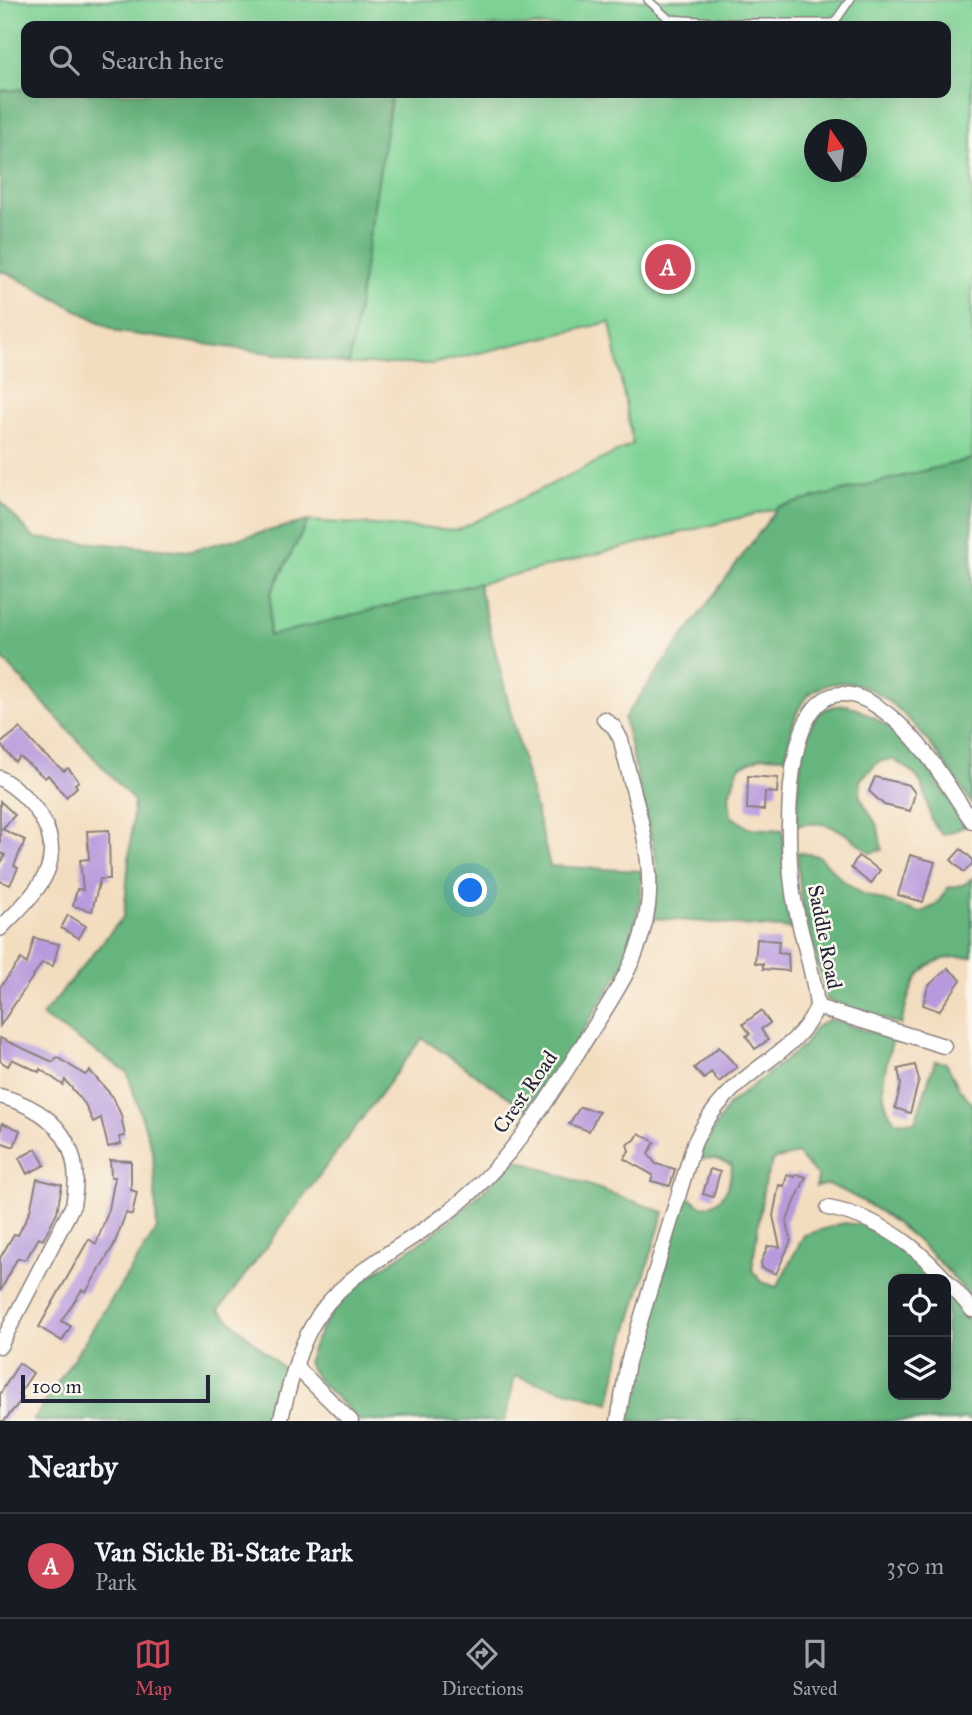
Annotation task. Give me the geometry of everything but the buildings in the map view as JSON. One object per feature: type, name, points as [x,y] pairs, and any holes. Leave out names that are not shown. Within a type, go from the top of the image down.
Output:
[{"type":"street","name":"Saddle Road","points":[[618,1421],[628,1362],[694,1144],[704,1121],[727,1094],[799,1038],[817,1007],[793,894],[789,807],[798,741],[806,720],[818,705],[834,696],[852,696],[893,719],[931,757],[972,821]]},
{"type":"street","name":"Crest Road","points":[[280,1421],[312,1326],[329,1301],[353,1279],[459,1204],[518,1143],[552,1096],[629,974],[648,906],[648,872],[621,740],[614,727],[604,719]]},
{"type":"street","points":[[0,778],[31,802],[45,823],[50,847],[48,869],[35,891],[0,929]]},
{"type":"street","points":[[817,1007],[944,1046]]},
{"type":"street","points":[[0,1096],[26,1104],[47,1117],[73,1152],[78,1180],[73,1205],[0,1346]]},
{"type":"street","points":[[828,1208],[875,1221],[900,1237],[929,1261],[972,1310]]},
{"type":"street","points":[[297,1368],[351,1421]]},
{"type":"lane","points":[[648,0],[670,19],[700,21]]},
{"type":"lane","points":[[835,21],[850,0]]},
{"type":"green space","points":[[0,0],[972,0],[972,459],[269,637],[271,593],[308,521],[458,530],[633,444],[610,322],[432,364],[349,364],[391,98],[951,98],[951,21],[21,21],[21,89],[0,91]]},
{"type":"green space","points":[[21,89],[21,98],[391,98],[349,364],[118,332],[4,271],[0,273],[0,91]]},
{"type":"green space","points":[[972,459],[972,804],[932,746],[897,708],[877,693],[857,685],[837,683],[823,686],[811,693],[800,706],[792,727],[786,757],[763,756],[739,767],[729,795],[731,816],[749,828],[783,830],[786,904],[792,929],[654,918],[657,865],[624,718],[778,507]]},
{"type":"green space","points":[[0,501],[34,538],[187,551],[308,521],[271,593],[269,636],[478,583],[550,866],[641,871],[641,897],[627,960],[532,1113],[422,1038],[219,1310],[284,1369],[271,1421],[33,1421],[157,1229],[153,1152],[127,1072],[42,1016],[124,916],[134,801],[0,656]]},
{"type":"green space","points":[[847,705],[888,726],[904,740],[930,770],[966,826],[943,835],[932,821],[921,783],[911,771],[892,759],[878,762],[860,780],[860,797],[878,827],[882,850],[870,853],[845,833],[828,825],[797,826],[800,766],[813,721],[830,707]]},
{"type":"green space","points":[[797,852],[819,856],[841,879],[863,894],[920,913],[936,905],[948,888],[965,884],[972,878],[972,957],[954,957],[929,965],[914,983],[901,1025],[827,1000],[801,900]]},
{"type":"green space","points":[[829,1019],[893,1039],[883,1092],[889,1112],[895,1121],[915,1122],[935,1061],[946,1063],[959,1088],[972,1103],[972,1300],[925,1247],[889,1218],[827,1184],[816,1187],[818,1177],[797,1154],[773,1160],[764,1184],[752,1270],[762,1282],[777,1287],[804,1235],[844,1223],[861,1225],[882,1234],[928,1274],[888,1274],[888,1400],[951,1400],[951,1298],[972,1325],[972,1421],[963,1418],[959,1421],[626,1421],[636,1367],[686,1196],[704,1207],[711,1205],[722,1197],[730,1180],[732,1165],[716,1159],[697,1158],[729,1104],[803,1046],[815,1028]]},
{"type":"green space","points":[[515,1159],[664,1212],[620,1355],[610,1403],[515,1376],[505,1421],[360,1421],[318,1380],[307,1362],[318,1335],[348,1295],[384,1266],[448,1222]]},
{"type":"place","name":"Van Sickle Bi-State Park","points":[[668,267]]}]
